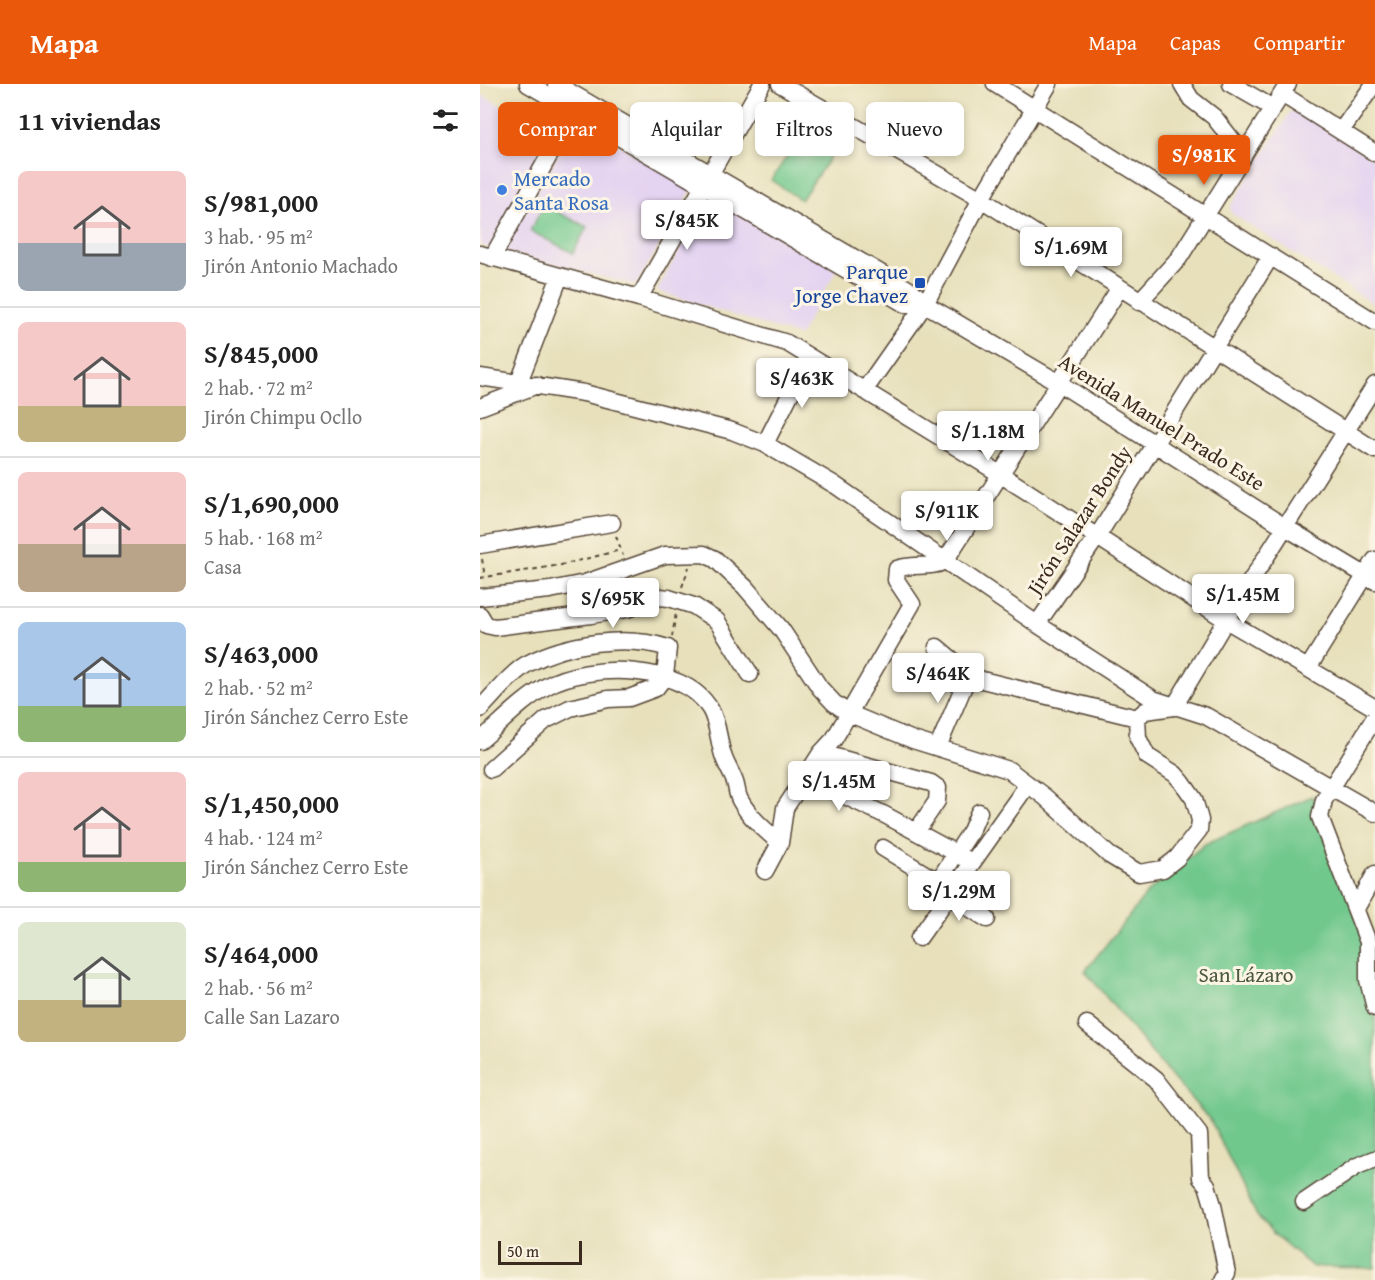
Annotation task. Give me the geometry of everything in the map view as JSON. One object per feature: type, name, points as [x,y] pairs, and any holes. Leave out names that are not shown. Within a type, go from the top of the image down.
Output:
[{"type":"street","name":"Avenida Manuel Prado Este","points":[[556,84],[708,180]]},
{"type":"street","points":[[639,298],[762,84]]},
{"type":"street","points":[[780,84],[981,199],[1214,350],[1375,450]]},
{"type":"street","points":[[995,84],[1375,322]]},
{"type":"street","points":[[864,391],[925,304],[981,199],[1050,84]]},
{"type":"street","points":[[1182,84],[1191,99],[1214,117],[1244,155]]},
{"type":"street","points":[[1231,84],[1281,95],[1375,152]]},
{"type":"street","points":[[1341,131],[1374,84]]},
{"type":"street","name":"Avenida Manuel Prado Este","points":[[535,86],[560,102]]},
{"type":"street","points":[[1139,302],[1179,258],[1281,95]]},
{"type":"street","name":"Avenida Manuel Prado Este","points":[[618,134],[708,180],[912,292],[925,304],[1059,383],[1370,578]]},
{"type":"street","points":[[547,156],[486,256],[639,298],[787,343],[1000,474],[1226,620],[1375,708]]},
{"type":"street","name":"Jirón Salazar Bondy","points":[[1037,624],[1097,537],[1271,256]]},
{"type":"street","points":[[519,381],[560,276]]},
{"type":"street","points":[[765,871],[780,843],[785,808],[807,778],[821,753],[834,739],[912,604],[896,580],[897,569],[906,565],[935,566],[945,561],[1119,289]]},
{"type":"street","points":[[765,444],[809,357]]},
{"type":"street","points":[[480,377],[519,381],[584,393],[726,429],[765,444],[835,485],[1037,624],[1153,699],[1206,716],[1375,813]]},
{"type":"street","points":[[480,407],[538,384]]},
{"type":"street","points":[[1174,707],[1226,620],[1375,385]]},
{"type":"street","points":[[481,551],[612,524]]},
{"type":"street","points":[[480,597],[550,590],[627,570],[665,555],[704,554],[716,559],[745,586],[799,654],[827,697],[848,713],[960,757],[1000,766],[1028,784],[1080,826],[1109,855],[1139,873],[1163,869],[1177,858],[1199,830],[1198,807],[1175,774],[1147,756],[1138,738],[1137,718]]},
{"type":"street","points":[[1308,668],[1370,578],[1375,560]]},
{"type":"street","points":[[481,617],[486,625],[495,627],[591,615],[627,609],[660,597],[669,598],[694,606],[717,621],[750,674]]},
{"type":"street","points":[[480,708],[527,664],[564,650],[609,642],[649,643],[668,648],[665,676],[656,688],[647,693],[570,708],[546,720],[491,769]]},
{"type":"street","points":[[937,647],[969,674],[982,680],[1137,718]]},
{"type":"street","points":[[480,741],[532,696],[549,685],[573,677],[608,671],[635,670],[665,676],[698,696],[710,708],[723,757],[740,800],[754,819],[780,843]]},
{"type":"street","points":[[938,747],[969,674]]},
{"type":"street","points":[[1137,718],[1145,711],[1174,707]]},
{"type":"street","points":[[1375,717],[1330,789],[1322,806],[1320,817],[1357,907],[1368,942],[1368,980],[1375,1008]]},
{"type":"street","points":[[821,753],[900,777],[931,783],[938,788],[937,801],[916,832]]},
{"type":"street","points":[[807,778],[885,815],[972,862]]},
{"type":"street","points":[[919,938],[1028,784]]},
{"type":"street","points":[[938,881],[971,831],[979,812]]},
{"type":"street","points":[[883,848],[938,881],[987,919]]},
{"type":"street","points":[[1357,907],[1375,874]]},
{"type":"street","points":[[1087,1024],[1156,1079],[1199,1134],[1201,1178],[1207,1185],[1213,1205],[1227,1273],[1223,1280]]},
{"type":"street","points":[[1304,1202],[1357,1166],[1375,1159]]},
{"type":"path","points":[[612,524],[627,570]]},
{"type":"path","points":[[480,578],[561,565],[621,550]]},
{"type":"path","points":[[481,551],[485,578]]},
{"type":"shaded area","name":"Mercado Santa Rosa","points":[[480,94],[498,104],[498,156],[540,156],[493,249],[480,245]]},
{"type":"shaded area","points":[[1299,110],[1375,160],[1375,305],[1231,213],[1230,207],[1291,111]]},
{"type":"shaded area","points":[[618,145],[630,151],[630,156],[639,156],[694,186],[636,285],[503,252],[557,156],[618,156]]},
{"type":"shaded area","points":[[709,196],[837,269],[799,336],[657,291]]},
{"type":"green space","points":[[787,156],[831,156],[801,200],[771,180]]},
{"type":"green space","points":[[544,205],[587,227],[573,253],[530,231]]},
{"type":"green space","name":"San Lázaro","points":[[1312,796],[1363,927],[1375,996],[1375,1268],[1313,1267],[1275,1235],[1257,1216],[1211,1121],[1169,1074],[1085,971],[1149,891],[1205,844]]},
{"type":"place","name":"Mercado Santa Rosa","points":[[502,190]]},
{"type":"place","name":"Parque Jorge Chavez","points":[[920,283]]}]
